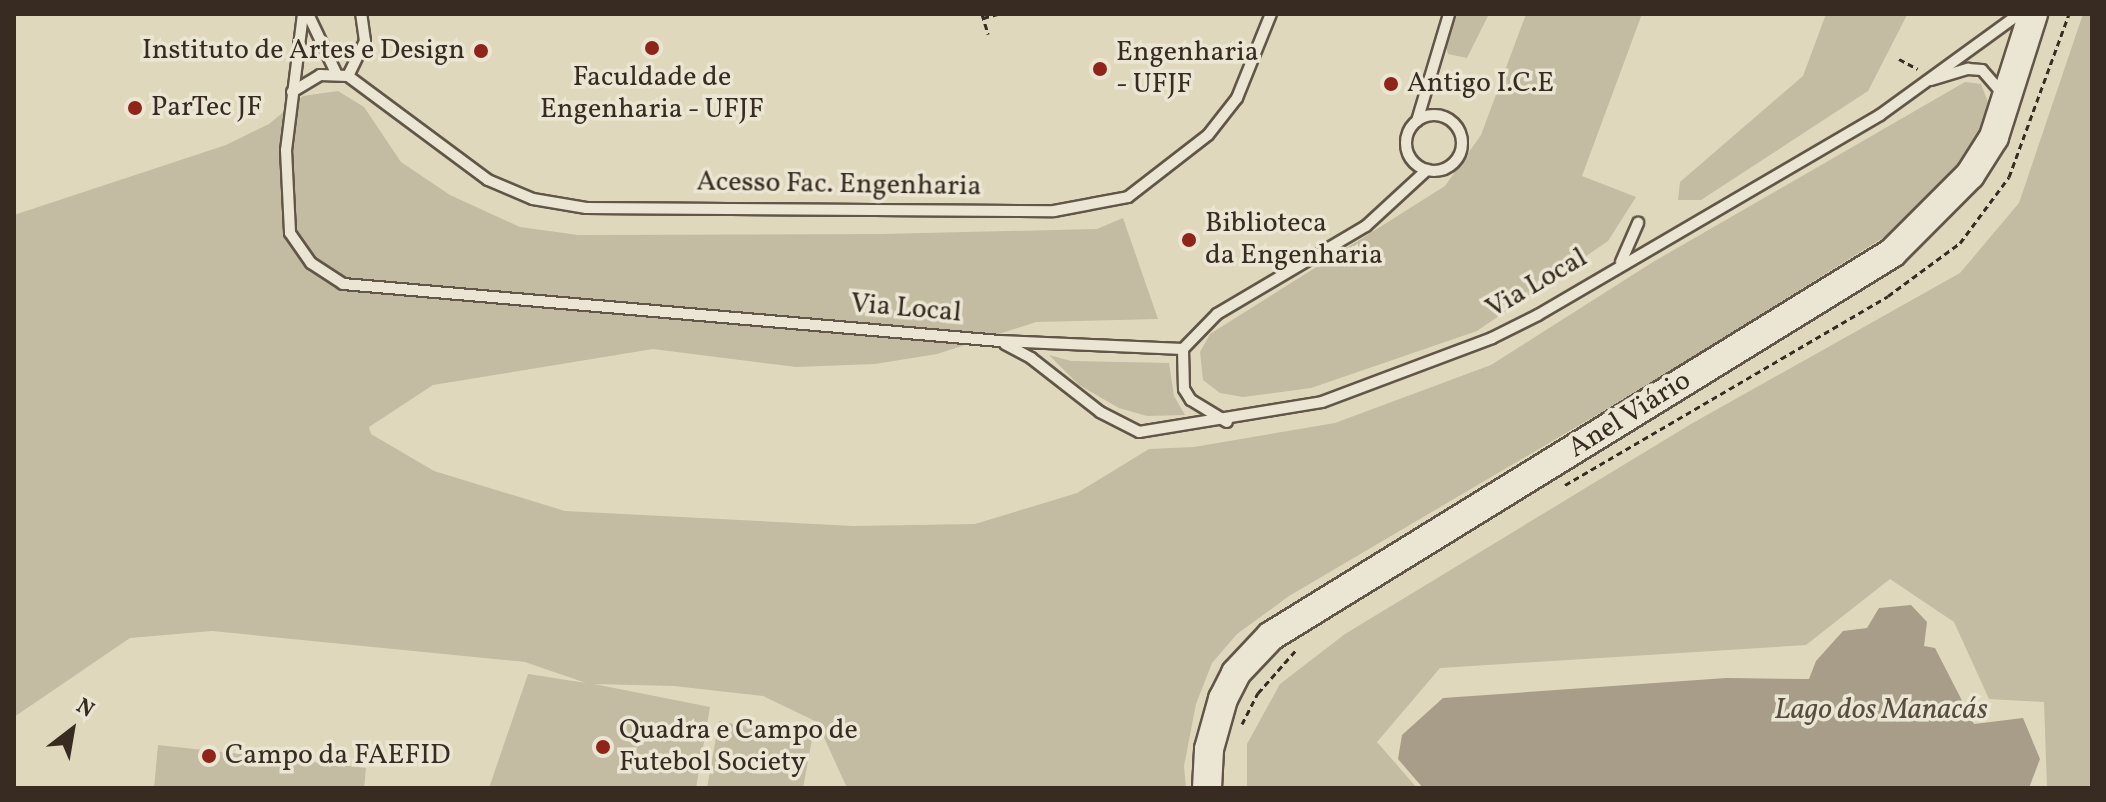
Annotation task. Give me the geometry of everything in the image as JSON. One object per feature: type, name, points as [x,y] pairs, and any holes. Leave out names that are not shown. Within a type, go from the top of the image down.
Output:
[{"type":"main road","name":"Anel Viário","points":[[1207,788],[1209,749],[1223,699],[1236,673],[1271,636],[1892,253],[1970,175],[1994,137],[2033,14]]},
{"type":"lane","points":[[306,14],[336,73]]},
{"type":"lane","points":[[292,92],[306,14]]},
{"type":"lane","points":[[292,92],[307,81],[336,73],[348,76],[365,41],[361,14]]},
{"type":"lane","name":"Acesso Fac. Engenharia","points":[[348,76],[458,161],[533,199],[586,208],[1054,211],[1128,197],[1208,135],[1237,98],[1271,14]]},
{"type":"lane","points":[[1427,170],[1412,160],[1406,145],[1417,121],[1449,14]]},
{"type":"lane","name":"Via Local","points":[[292,92],[285,186],[290,233],[311,263],[343,284],[1000,341],[1031,358],[1100,412],[1139,432],[1227,422],[1322,402],[1492,338],[1880,115],[2019,14]]},
{"type":"lane","points":[[1925,82],[1968,69],[1982,70],[2001,88],[2003,110]]},
{"type":"lane","points":[[1227,422],[1191,400],[1184,389],[1183,349],[1217,314],[1366,226],[1427,170],[1452,164],[1462,141],[1449,119],[1432,115],[1417,121]]},
{"type":"lane","points":[[1621,262],[1638,223]]},
{"type":"lane","points":[[1000,341],[1183,349]]},
{"type":"path","points":[[988,34],[983,16],[998,14]]},
{"type":"shaded area","points":[[1457,14],[1489,14],[1467,58],[1448,54],[1446,46]]},
{"type":"shaded area","points":[[1526,14],[1642,14],[1582,176],[1636,197],[1608,241],[1477,331],[1311,388],[1243,397],[1220,393],[1203,380],[1200,352],[1210,334],[1445,186],[1481,135]]},
{"type":"shaded area","points":[[1826,14],[1907,15],[1868,91],[1701,200],[1678,200],[1680,182],[1803,76]]},
{"type":"shaded area","points":[[2083,14],[2092,14],[2092,788],[2047,788],[2044,702],[1989,699],[1954,622],[1890,579],[1806,645],[1440,668],[1377,742],[1417,788],[1247,788],[1247,744],[1280,684],[1345,634],[1691,424],[1960,273],[2019,203]]},
{"type":"shaded area","points":[[1965,82],[1981,84],[1993,115],[1957,172],[1897,229],[1651,383],[1289,596],[1237,634],[1212,663],[1196,704],[1184,766],[1186,788],[847,788],[817,722],[763,696],[674,686],[594,684],[710,707],[696,788],[489,788],[528,674],[586,683],[525,662],[212,631],[130,638],[14,717],[14,215],[226,145],[269,124],[303,96],[338,91],[364,107],[401,162],[450,195],[520,227],[578,235],[881,234],[1097,229],[1123,218],[1158,319],[1036,322],[937,354],[875,364],[796,367],[653,349],[433,385],[369,427],[371,434],[434,471],[565,511],[853,526],[975,524],[1077,493],[1149,449],[1194,447],[1335,423],[1491,365],[1653,262]]},
{"type":"shaded area","points":[[1049,355],[1071,361],[1169,363],[1174,396],[1185,415],[1147,416],[1119,408],[1079,385]]},
{"type":"shaded area","points":[[719,721],[812,739],[803,788],[707,788]]},
{"type":"shaded area","name":"Campo da FAEFID","points":[[158,745],[366,768],[364,788],[154,788]]},
{"type":"water","name":"Lago dos Manacás","points":[[1911,605],[1927,622],[1924,646],[1935,648],[1974,724],[2023,718],[2040,759],[2029,788],[1423,788],[1398,759],[1402,735],[1443,698],[1726,678],[1809,679],[1816,661],[1843,631],[1867,628],[1879,608]]},
{"type":"place","name":"Faculdade de Engenharia - UFJF","points":[[652,48]]},
{"type":"place","name":"Instituto de Artes e Design","points":[[481,51]]},
{"type":"place","name":"Engenharia - UFJF","points":[[1100,69]]},
{"type":"place","name":"Antigo I.C.E","points":[[1391,84]]},
{"type":"place","name":"ParTec JF","points":[[135,108]]},
{"type":"place","name":"Biblioteca da Engenharia","points":[[1189,240]]},
{"type":"place","name":"Quadra e Campo de Futebol Society","points":[[603,747]]},
{"type":"place","name":"Campo da FAEFID","points":[[209,756]]}]
